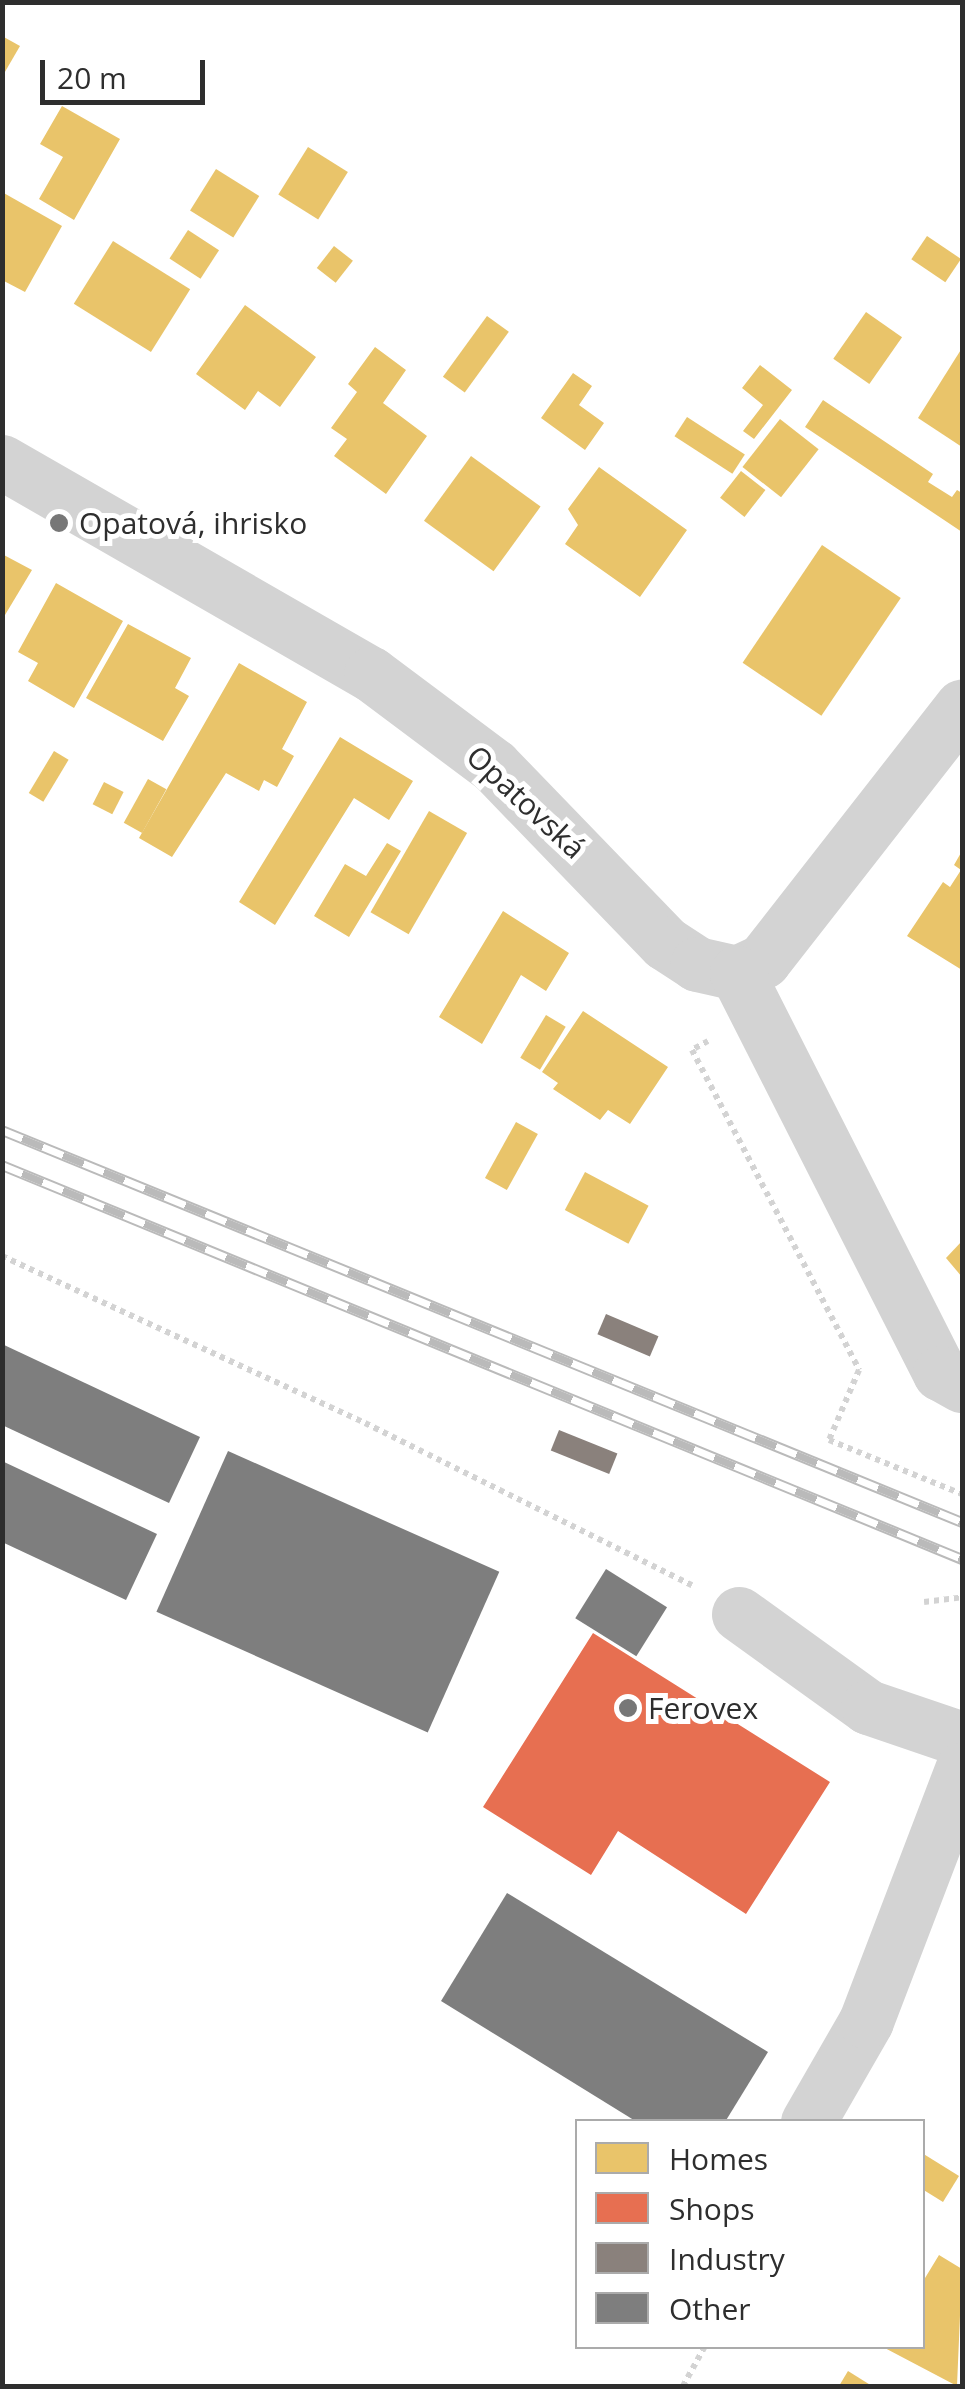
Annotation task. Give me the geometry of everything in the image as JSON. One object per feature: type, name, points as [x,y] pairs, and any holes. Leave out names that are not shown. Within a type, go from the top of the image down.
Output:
[{"type":"street","name":"Opatovská","points":[[2,462],[370,674],[494,766],[666,943],[697,964],[737,973]]},
{"type":"street","points":[[962,708],[782,940],[762,961],[737,973],[940,1373],[962,1385]]},
{"type":"street","points":[[738,1614],[868,1707],[962,1739]]},
{"type":"street","points":[[810,2119],[866,2020],[962,1770]]},
{"type":"path","points":[[714,1038],[692,1050],[859,1370],[830,1440],[962,1494]]},
{"type":"path","points":[[2,1256],[541,1508],[738,1614]]},
{"type":"path","points":[[924,1602],[962,1597]]},
{"type":"path","points":[[683,2386],[702,2349]]},
{"type":"building: Homes","points":[[2,36],[20,46],[2,77]]},
{"type":"building: Homes","points":[[62,106],[120,139],[74,220],[39,199],[63,157],[40,144]]},
{"type":"building: Homes","points":[[308,147],[348,172],[318,219],[278,194]]},
{"type":"building: Homes","points":[[216,169],[259,196],[233,238],[190,211]]},
{"type":"building: Homes","points":[[2,192],[62,226],[25,292],[2,280]]},
{"type":"building: Homes","points":[[188,230],[219,250],[201,279],[169,259]]},
{"type":"building: Homes","points":[[927,236],[961,259],[945,282],[911,259]]},
{"type":"building: Homes","points":[[113,241],[190,289],[151,352],[74,304]]},
{"type":"building: Homes","points":[[334,246],[353,261],[336,283],[317,268]]},
{"type":"building: Homes","points":[[245,305],[316,357],[280,407],[258,391],[245,410],[196,374]]},
{"type":"building: Homes","points":[[866,312],[902,337],[869,384],[833,359]]},
{"type":"building: Homes","points":[[487,316],[509,332],[465,393],[443,377]]},
{"type":"building: Homes","points":[[375,347],[406,370],[383,403],[427,436],[386,494],[334,456],[347,439],[331,428],[357,392],[348,384]]},
{"type":"building: Homes","points":[[962,348],[962,447],[918,418]]},
{"type":"building: Homes","points":[[760,365],[792,390],[754,439],[743,431],[763,405],[742,388]]},
{"type":"building: Homes","points":[[573,373],[592,386],[579,405],[604,423],[585,450],[541,418]]},
{"type":"building: Homes","points":[[823,400],[933,474],[928,482],[952,497],[957,490],[962,493],[962,532],[805,427]]},
{"type":"building: Homes","points":[[687,417],[745,455],[732,474],[674,436]]},
{"type":"building: Homes","points":[[780,419],[819,449],[781,497],[742,467]]},
{"type":"building: Homes","points":[[471,456],[541,507],[494,571],[424,521]]},
{"type":"building: Homes","points":[[599,467],[687,530],[640,597],[565,544],[578,525],[568,509]]},
{"type":"building: Homes","points":[[741,471],[765,490],[744,517],[720,498]]},
{"type":"building: Homes","points":[[822,545],[901,598],[821,716],[743,663]]},
{"type":"building: Homes","points":[[2,554],[32,570],[2,620]]},
{"type":"building: Homes","points":[[56,583],[123,621],[74,708],[28,681],[38,663],[18,652]]},
{"type":"building: Homes","points":[[128,624],[191,658],[175,688],[189,696],[163,741],[86,698]]},
{"type":"building: Homes","points":[[239,663],[307,702],[282,749],[294,756],[277,787],[264,780],[259,791],[226,773],[172,857],[139,838]]},
{"type":"building: Homes","points":[[340,737],[413,781],[389,820],[354,798],[275,925],[239,902]]},
{"type":"building: Homes","points":[[54,751],[69,760],[43,802],[29,793]]},
{"type":"building: Homes","points":[[148,779],[166,789],[142,833],[124,823]]},
{"type":"building: Homes","points":[[104,782],[124,792],[112,814],[93,804]]},
{"type":"building: Homes","points":[[429,811],[467,833],[409,934],[370,912]]},
{"type":"building: Homes","points":[[387,843],[401,851],[349,937],[314,916],[345,864],[366,876]]},
{"type":"building: Homes","points":[[962,851],[962,970],[907,936],[943,882],[950,887],[961,870],[954,865]]},
{"type":"building: Homes","points":[[503,911],[569,953],[546,991],[521,975],[482,1044],[439,1017]]},
{"type":"building: Homes","points":[[583,1011],[668,1067],[630,1124],[608,1110],[600,1120],[553,1089],[558,1083],[542,1072]]},
{"type":"building: Homes","points":[[546,1015],[566,1027],[540,1070],[520,1058]]},
{"type":"building: Homes","points":[[516,1122],[538,1134],[507,1190],[485,1178]]},
{"type":"building: Homes","points":[[585,1172],[649,1206],[628,1244],[565,1210]]},
{"type":"building: Homes","points":[[962,1241],[962,1277],[946,1258]]},
{"type":"building: Homes","points":[[925,2155],[959,2176],[943,2202],[925,2191]]},
{"type":"building: Homes","points":[[939,2255],[962,2269],[957,2386],[887,2349],[925,2349],[925,2278]]},
{"type":"building: Homes","points":[[848,2371],[872,2386],[839,2386]]},
{"type":"building: Shops","name":"Ferovex","points":[[593,1633],[830,1782],[746,1914],[618,1831],[591,1875],[483,1807]]},
{"type":"building: Industry","points":[[606,1314],[658,1336],[650,1357],[597,1334]]},
{"type":"building: Industry","points":[[559,1430],[617,1454],[609,1474],[551,1450]]},
{"type":"building: Other","points":[[2,1344],[200,1437],[169,1503],[2,1425]]},
{"type":"building: Other","points":[[228,1451],[499,1572],[428,1733],[156,1612]]},
{"type":"building: Other","points":[[2,1461],[157,1534],[126,1600],[2,1542]]},
{"type":"building: Other","points":[[606,1569],[667,1607],[636,1656],[575,1618]]},
{"type":"building: Other","points":[[507,1893],[768,2052],[727,2119],[632,2119],[441,2001]]},
{"type":"railway","points":[[2,1130],[962,1522]]},
{"type":"railway","points":[[2,1165],[962,1559]]},
{"type":"place","name":"Opatová, ihrisko","points":[[59,523]]},
{"type":"place","name":"Ferovex","points":[[628,1708]]}]
